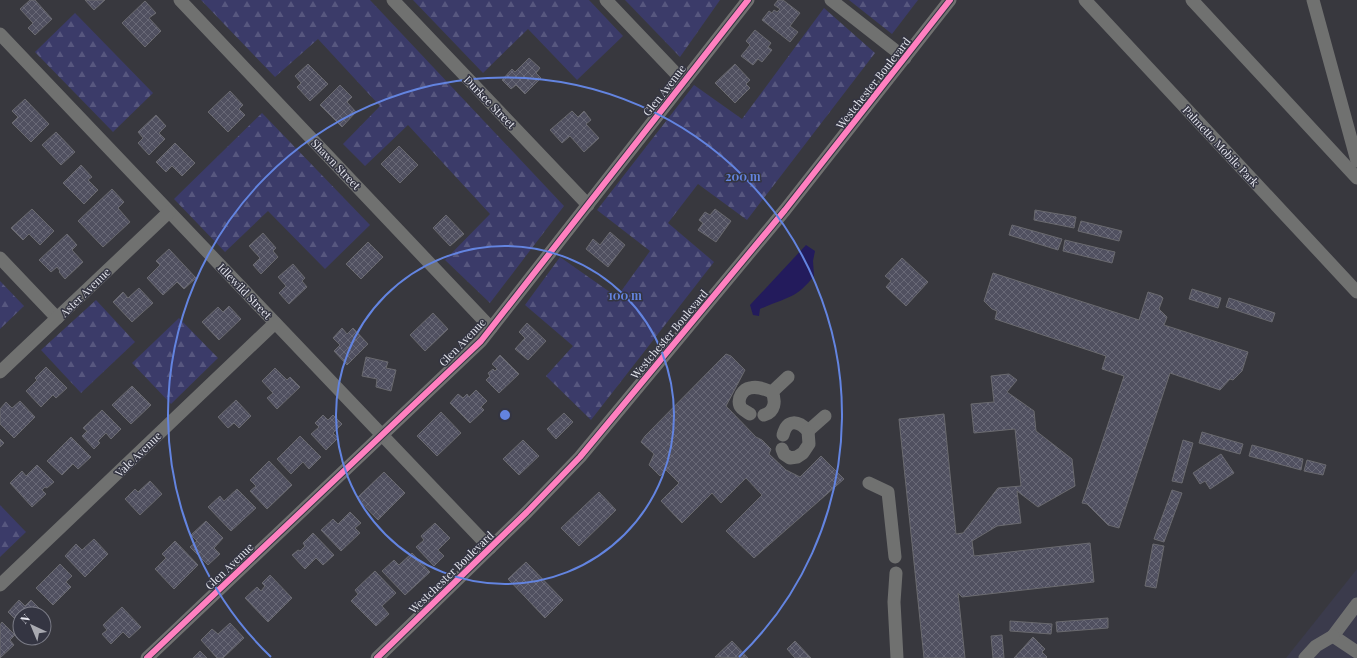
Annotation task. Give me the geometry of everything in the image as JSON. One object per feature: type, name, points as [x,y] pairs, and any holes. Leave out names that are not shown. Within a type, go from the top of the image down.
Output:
[{"type":"street","name":"Shawn Street","points":[[180,0],[491,328]]},
{"type":"street","name":"Durkee Street","points":[[393,0],[588,205]]},
{"type":"street","points":[[606,0],[684,82]]},
{"type":"street","name":"Glen Avenue","points":[[147,658],[481,341],[748,0]]},
{"type":"street","points":[[832,0],[905,58]]},
{"type":"street","name":"Westchester Boulevard","points":[[377,658],[490,548],[580,457],[785,210],[950,0]]},
{"type":"street","name":"Palmetto Mobile Park","points":[[1085,0],[1357,292]]},
{"type":"street","points":[[1192,0],[1357,178]]},
{"type":"street","points":[[1313,0],[1357,161]]},
{"type":"street","name":"Idlewild Street","points":[[0,34],[490,548]]},
{"type":"street","name":"Aster Avenue","points":[[0,372],[169,212]]},
{"type":"street","points":[[0,258],[57,318]]},
{"type":"street","name":"Vale Avenue","points":[[0,585],[275,323]]},
{"type":"street","points":[[772,392],[788,377]]},
{"type":"street","points":[[750,414],[740,405],[740,397],[744,390],[761,387],[772,392],[775,398],[775,405],[768,414],[764,414]]},
{"type":"street","points":[[808,431],[825,416]]},
{"type":"street","points":[[782,449],[784,454],[790,458],[797,457],[803,453],[809,444],[808,431],[798,423],[790,424],[785,428],[783,435]]},
{"type":"street","points":[[869,483],[888,492],[895,557]]},
{"type":"street","points":[[896,573],[894,602],[897,658]]},
{"type":"street","points":[[1305,658],[1316,646],[1333,636],[1357,604]]},
{"type":"street","points":[[1333,636],[1357,652]]},
{"type":"shaded area","points":[[806,245],[815,251],[813,261],[814,276],[799,292],[760,309],[759,316],[753,315],[750,305]]},
{"type":"shaded area","points":[[1357,569],[1357,658],[1286,658]]},
{"type":"green space","points":[[201,0],[370,0],[564,206],[490,303],[445,260],[490,214],[408,125],[365,166],[343,144],[380,106],[318,39],[275,77]]},
{"type":"green space","points":[[413,0],[589,0],[623,36],[577,80],[528,29],[483,73]]},
{"type":"green space","points":[[625,0],[720,0],[680,57]]},
{"type":"green space","points":[[849,0],[918,0],[892,34]]},
{"type":"green space","points":[[824,8],[875,53],[747,220],[698,184],[668,223],[714,262],[591,420],[546,376],[573,346],[525,305],[560,257],[617,297],[650,251],[597,210],[694,85],[742,119]]},
{"type":"green space","points":[[75,13],[153,93],[113,132],[35,52]]},
{"type":"green space","points":[[262,113],[370,225],[325,269],[268,211],[225,252],[174,199]]},
{"type":"green space","points":[[0,281],[24,306],[0,329]]},
{"type":"green space","points":[[96,300],[135,342],[81,393],[41,350]]},
{"type":"green space","points":[[179,318],[218,358],[171,404],[132,363]]},
{"type":"green space","points":[[0,505],[26,532],[0,557]]},
{"type":"building","points":[[30,0],[35,0],[52,19],[35,35],[28,28],[33,23],[20,9]]},
{"type":"building","points":[[85,0],[105,0],[94,10]]},
{"type":"building","points":[[778,0],[783,0],[800,13],[790,26],[798,32],[790,42],[762,20],[769,11],[772,13],[774,10],[777,12],[780,9],[774,5]]},
{"type":"building","points":[[145,1],[156,13],[149,18],[161,31],[145,47],[122,23]]},
{"type":"building","points":[[755,30],[771,43],[768,47],[772,50],[762,62],[758,59],[753,65],[741,56],[750,45],[746,41]]},
{"type":"building","points":[[529,58],[540,68],[536,73],[541,78],[525,94],[516,85],[511,89],[502,80],[512,69],[515,72]]},
{"type":"building","points":[[308,64],[328,84],[310,101],[297,87],[301,83],[295,76]]},
{"type":"building","points":[[735,64],[750,80],[746,84],[750,88],[735,103],[715,83]]},
{"type":"building","points":[[340,85],[352,97],[347,102],[356,112],[342,127],[320,105]]},
{"type":"building","points":[[230,91],[243,105],[239,109],[245,115],[228,132],[208,112]]},
{"type":"building","points":[[25,99],[49,124],[31,142],[12,123],[18,117],[12,111]]},
{"type":"building","points":[[572,111],[578,117],[584,111],[591,120],[586,124],[599,138],[584,152],[570,136],[562,143],[550,130]]},
{"type":"building","points":[[156,115],[166,126],[159,133],[165,139],[149,155],[138,143],[143,138],[138,132]]},
{"type":"building","points":[[56,132],[75,152],[61,165],[42,145]]},
{"type":"building","points":[[175,143],[195,163],[182,176],[172,166],[166,172],[156,162]]},
{"type":"building","points":[[399,146],[418,165],[400,183],[381,164]]},
{"type":"building","points":[[81,165],[92,177],[88,180],[98,190],[84,204],[63,183]]},
{"type":"building","points":[[112,189],[124,202],[118,208],[130,222],[103,247],[78,221]]},
{"type":"building","points":[[32,209],[54,231],[40,245],[29,234],[23,240],[11,228]]},
{"type":"building","points":[[715,209],[731,221],[716,242],[698,230],[703,223],[699,220],[705,212],[710,215]]},
{"type":"building","points":[[1035,210],[1076,217],[1074,228],[1034,220]]},
{"type":"building","points":[[446,215],[464,234],[450,246],[433,228]]},
{"type":"building","points":[[1081,221],[1122,231],[1119,241],[1078,231]]},
{"type":"building","points":[[1012,225],[1062,239],[1058,250],[1009,235]]},
{"type":"building","points":[[610,232],[625,245],[608,267],[586,249],[593,239],[600,245]]},
{"type":"building","points":[[263,233],[276,248],[273,251],[278,257],[261,274],[253,265],[260,258],[249,246]]},
{"type":"building","points":[[67,234],[77,245],[72,250],[83,262],[65,279],[57,267],[51,272],[39,260]]},
{"type":"building","points":[[1065,240],[1115,252],[1112,263],[1063,251]]},
{"type":"building","points":[[368,242],[383,257],[361,279],[346,264]]},
{"type":"building","points":[[169,249],[196,278],[184,289],[177,282],[163,295],[147,278],[160,265],[156,261]]},
{"type":"building","points":[[902,258],[928,282],[906,306],[886,287],[891,281],[885,276]]},
{"type":"building","points":[[293,264],[305,278],[302,281],[307,287],[289,304],[279,293],[286,286],[278,277]]},
{"type":"building","points":[[993,273],[1139,320],[1148,292],[1161,296],[1163,298],[1159,309],[1167,317],[1164,325],[1248,352],[1242,371],[1233,380],[1230,379],[1220,390],[1170,373],[1119,528],[1108,525],[1087,504],[1082,503],[1124,376],[1102,369],[1106,356],[995,319],[997,311],[992,309],[984,301]]},
{"type":"building","points":[[139,288],[153,303],[132,322],[113,302],[123,292],[128,298]]},
{"type":"building","points":[[1192,289],[1221,298],[1218,308],[1189,299]]},
{"type":"building","points":[[1229,298],[1275,313],[1272,322],[1226,307]]},
{"type":"building","points":[[229,306],[241,319],[219,340],[202,322],[218,307],[223,312]]},
{"type":"building","points":[[433,313],[448,329],[425,351],[410,335]]},
{"type":"building","points":[[527,323],[546,341],[528,360],[515,349],[525,338],[519,332]]},
{"type":"building","points":[[342,328],[347,334],[353,328],[368,344],[347,365],[334,351],[340,345],[333,338]]},
{"type":"building","points":[[726,354],[731,356],[745,370],[726,406],[756,437],[762,440],[771,449],[769,454],[786,470],[800,477],[821,456],[844,479],[754,558],[726,531],[762,495],[746,478],[721,503],[712,493],[682,523],[661,501],[679,483],[666,470],[660,476],[649,465],[654,454],[641,442],[645,436]]},
{"type":"building","points":[[500,355],[519,374],[499,393],[486,380],[490,376],[488,373],[493,369],[495,371],[497,369],[492,364]]},
{"type":"building","points":[[366,357],[388,362],[386,368],[396,370],[391,391],[376,387],[377,379],[362,376]]},
{"type":"building","points":[[46,367],[67,388],[56,398],[53,395],[41,407],[26,391],[37,380],[35,378]]},
{"type":"building","points":[[275,368],[287,380],[290,377],[300,387],[277,409],[267,398],[273,393],[262,381]]},
{"type":"building","points":[[1009,374],[1017,380],[1007,392],[1034,411],[1036,431],[1072,459],[1075,486],[1038,507],[1017,491],[1021,523],[997,526],[972,541],[974,556],[1090,543],[1094,582],[962,597],[958,593],[965,658],[924,658],[899,419],[944,414],[956,534],[963,533],[998,488],[1021,486],[1015,429],[974,433],[971,404],[994,402],[991,376]]},
{"type":"building","points":[[132,386],[151,405],[131,424],[112,405]]},
{"type":"building","points":[[476,390],[487,401],[481,407],[484,410],[470,423],[450,403],[458,394],[463,398],[467,394],[469,397]]},
{"type":"building","points":[[236,400],[251,416],[239,428],[234,423],[228,428],[218,417]]},
{"type":"building","points":[[20,401],[35,417],[14,438],[0,424],[0,409],[6,402],[12,408]]},
{"type":"building","points":[[102,410],[121,429],[111,439],[106,433],[98,441],[100,443],[94,449],[82,436],[87,431],[83,428]]},
{"type":"building","points":[[441,412],[461,433],[437,456],[417,436]]},
{"type":"building","points":[[564,413],[573,422],[556,439],[547,429]]},
{"type":"building","points":[[323,415],[328,420],[333,415],[342,424],[333,433],[338,438],[326,450],[311,434],[319,427],[315,423]]},
{"type":"building","points":[[1202,432],[1243,444],[1240,454],[1199,443]]},
{"type":"building","points":[[300,436],[321,457],[309,469],[303,462],[291,474],[277,459]]},
{"type":"building","points":[[71,437],[91,457],[78,469],[73,464],[62,475],[47,461]]},
{"type":"building","points":[[0,439],[4,443],[0,447]]},
{"type":"building","points":[[523,440],[539,456],[519,475],[503,459]]},
{"type":"building","points":[[1183,440],[1193,443],[1182,483],[1172,481]]},
{"type":"building","points":[[1252,445],[1303,459],[1301,470],[1249,456]]},
{"type":"building","points":[[1221,454],[1234,473],[1210,489],[1205,481],[1200,484],[1193,473]]},
{"type":"building","points":[[1307,460],[1326,465],[1323,475],[1304,471]]},
{"type":"building","points":[[269,461],[292,485],[267,509],[250,491],[256,486],[250,480]]},
{"type":"building","points":[[37,465],[54,482],[42,490],[46,494],[32,507],[10,483],[22,471],[26,476]]},
{"type":"building","points":[[384,472],[405,493],[378,520],[357,498]]},
{"type":"building","points":[[150,481],[162,494],[140,515],[125,499],[135,489],[138,492]]},
{"type":"building","points":[[237,489],[256,508],[231,531],[208,507],[220,496],[224,501]]},
{"type":"building","points":[[1172,490],[1182,493],[1164,542],[1154,539]]},
{"type":"building","points":[[599,492],[616,510],[579,546],[561,528]]},
{"type":"building","points":[[350,512],[361,523],[355,528],[360,533],[341,551],[321,530],[333,519],[338,524]]},
{"type":"building","points":[[206,521],[223,538],[214,548],[220,554],[208,565],[190,547],[197,541],[191,535]]},
{"type":"building","points":[[435,523],[450,538],[438,550],[444,556],[434,566],[416,547],[424,540],[421,536]]},
{"type":"building","points":[[313,533],[334,555],[323,565],[316,558],[305,569],[292,555],[298,550],[300,551],[305,546],[303,543]]},
{"type":"building","points":[[94,539],[108,554],[85,577],[65,556],[76,544],[82,550]]},
{"type":"building","points":[[175,541],[198,565],[174,589],[155,569],[166,558],[162,554]]},
{"type":"building","points":[[1153,544],[1164,546],[1156,588],[1145,586]]},
{"type":"building","points":[[412,553],[430,572],[405,595],[382,571],[394,560],[399,565]]},
{"type":"building","points":[[526,562],[563,600],[545,618],[508,579]]},
{"type":"building","points":[[60,564],[72,576],[66,582],[71,587],[53,605],[36,588]]},
{"type":"building","points":[[375,571],[396,593],[382,606],[389,614],[376,626],[351,601],[358,594],[355,590]]},
{"type":"building","points":[[270,575],[292,598],[268,622],[245,598],[257,587],[261,591],[265,586],[262,583]]},
{"type":"building","points":[[19,600],[25,606],[14,606]]},
{"type":"building","points":[[31,600],[37,606],[25,606]]},
{"type":"building","points":[[122,607],[141,627],[129,638],[123,632],[111,644],[102,634],[107,630],[103,625]]},
{"type":"building","points":[[12,608],[12,616],[8,612]]},
{"type":"building","points":[[1108,618],[1108,628],[1057,632],[1056,622]]},
{"type":"building","points":[[1010,621],[1052,624],[1051,634],[1010,631]]},
{"type":"building","points":[[2,622],[12,632],[12,638],[10,640],[13,646],[0,658],[0,625]]},
{"type":"building","points":[[230,623],[244,638],[223,658],[217,658],[201,640],[212,629],[218,634]]},
{"type":"building","points":[[1002,635],[1004,658],[993,658],[991,636]]},
{"type":"building","points":[[1033,637],[1045,649],[1042,652],[1047,657],[1014,658]]},
{"type":"building","points":[[732,641],[748,658],[715,657]]},
{"type":"building","points":[[795,641],[811,658],[795,658],[787,649]]},
{"type":"building","points":[[200,651],[207,658],[193,658]]},
{"type":"cycle path","points":[[147,658],[481,341],[748,0]]},
{"type":"cycle path","points":[[377,658],[527,512],[580,457],[785,210],[950,0]]}]
